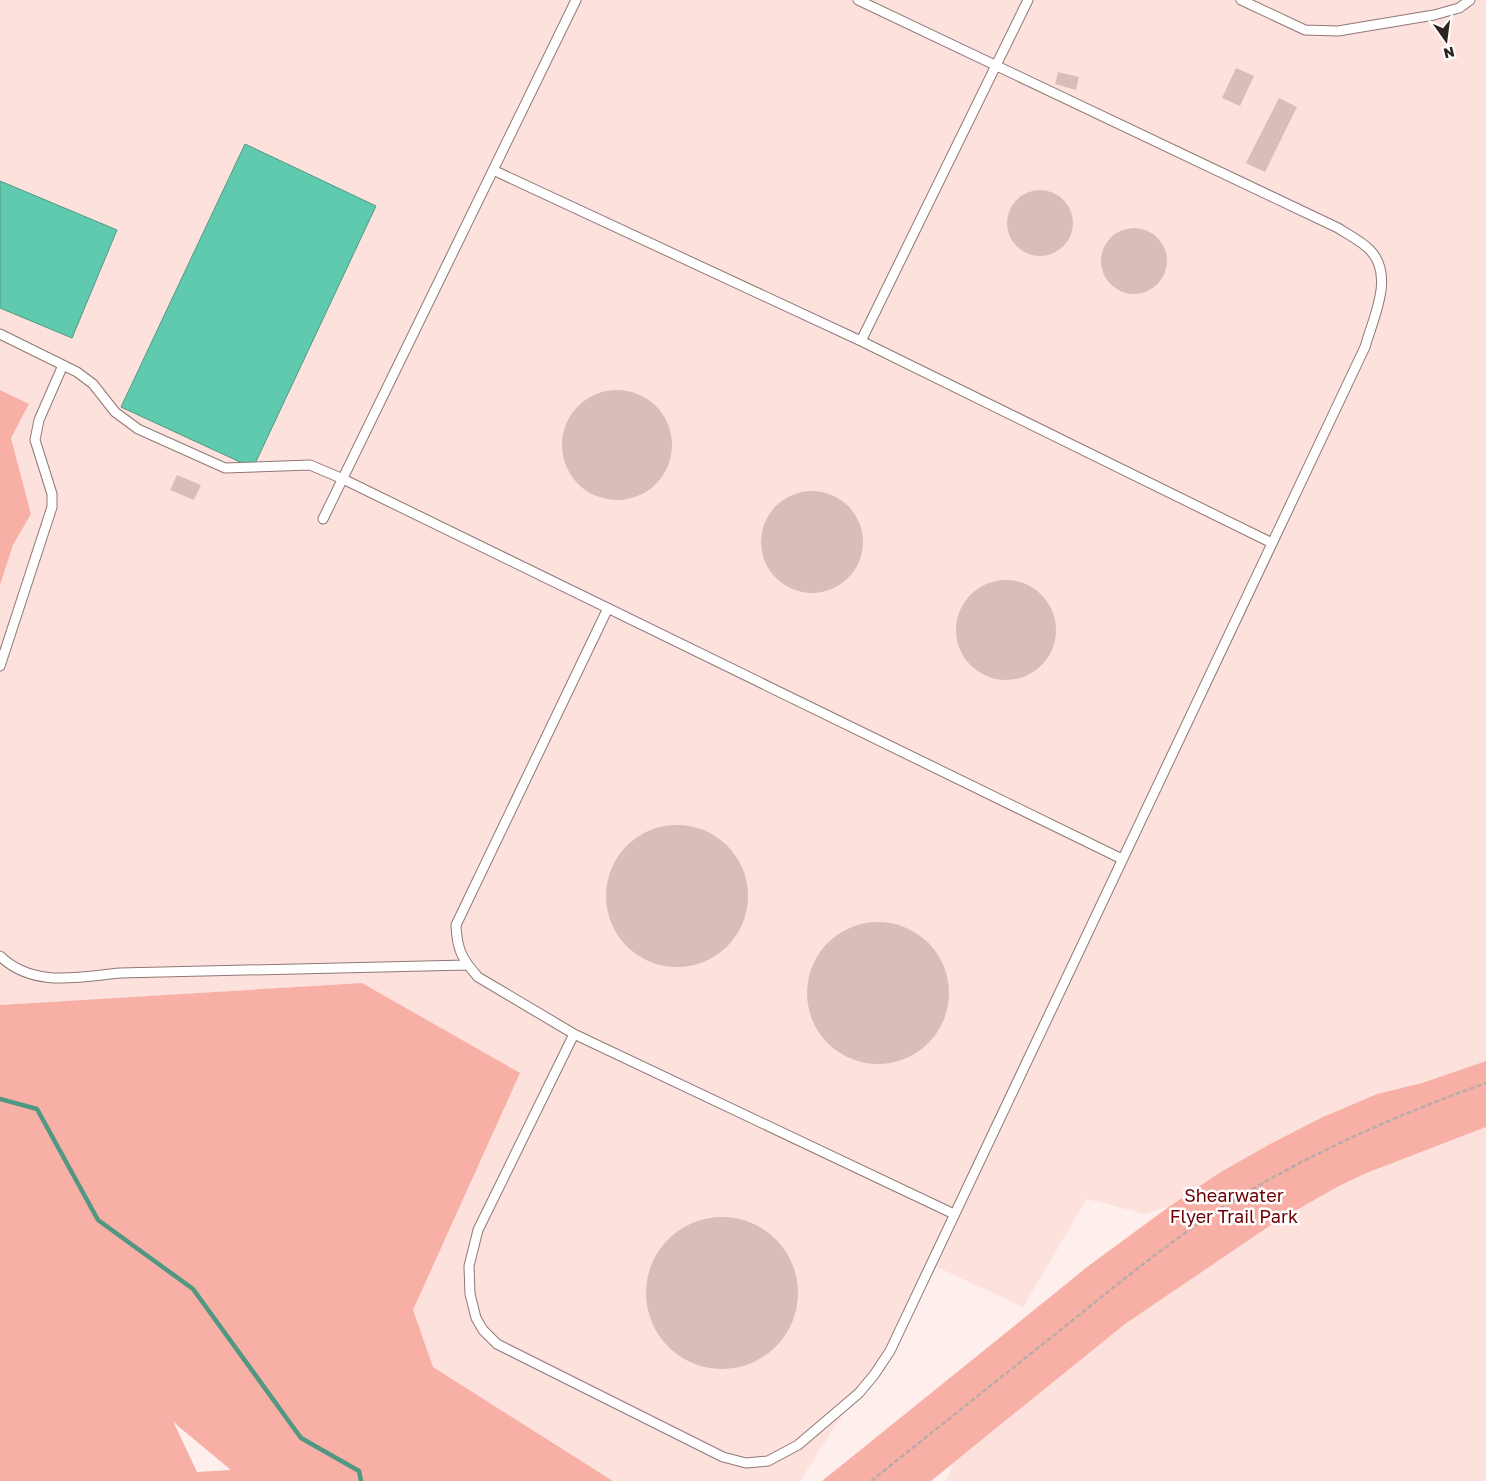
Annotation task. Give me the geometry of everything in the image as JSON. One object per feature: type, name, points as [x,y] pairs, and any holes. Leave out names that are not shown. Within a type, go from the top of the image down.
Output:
[{"type":"lane","points":[[323,519],[576,0]]},
{"type":"lane","points":[[574,1034],[478,1230],[468,1266],[470,1294],[476,1318],[483,1330],[497,1344],[723,1457],[746,1463],[768,1460],[798,1445],[859,1393],[890,1351],[1365,347],[1382,288],[1381,270],[1371,252],[1360,242],[1338,228],[858,0]]},
{"type":"lane","points":[[861,341],[1028,0]]},
{"type":"lane","points":[[1241,0],[1305,30],[1338,32],[1434,15],[1459,8],[1470,0]]},
{"type":"lane","points":[[493,170],[861,341],[1272,543]]},
{"type":"lane","points":[[0,334],[77,372],[93,384],[114,412],[138,429],[225,468],[310,465],[343,479],[1122,859]]},
{"type":"lane","points":[[0,666],[52,507],[52,494],[34,440],[39,420],[63,365]]},
{"type":"lane","points":[[608,608],[456,925],[457,945],[467,965],[478,976],[574,1034],[954,1214]]},
{"type":"lane","points":[[0,956],[10,966],[25,974],[45,978],[82,977],[120,972],[467,965]]},
{"type":"path","points":[[871,1481],[1127,1277],[1221,1209],[1305,1161],[1350,1138],[1402,1115],[1486,1083]]},
{"type":"shaded area","points":[[0,0],[1486,0],[1486,1061],[1422,1083],[1377,1094],[1323,1117],[1219,1173],[1170,1206],[1145,1214],[1087,1199],[1023,1307],[937,1267],[800,1481],[614,1481],[433,1367],[413,1310],[519,1073],[362,983],[0,1005],[0,585],[13,545],[31,514],[11,438],[29,404],[0,390]]},
{"type":"shaded area","points":[[245,144],[376,206],[253,468],[121,407]]},
{"type":"shaded area","points":[[0,181],[117,230],[72,338],[0,308]]},
{"type":"shaded area","points":[[1486,1127],[1486,1481],[946,1481],[954,1463],[1125,1324],[1274,1223],[1364,1174]]},
{"type":"green space","points":[[0,390],[29,404],[11,438],[31,514],[13,545],[0,585]]},
{"type":"green space","points":[[362,983],[520,1073],[413,1310],[433,1367],[613,1481],[0,1481],[0,1005]],"holes":[[[173,1421],[231,1470],[197,1472]]]},
{"type":"green space","name":"Shearwater Flyer Trail Park","points":[[1486,1061],[1486,1127],[1364,1174],[1274,1223],[1125,1324],[931,1481],[822,1481],[1091,1264],[1219,1173],[1323,1117],[1377,1094],[1422,1083]]},
{"type":"building","points":[[1236,68],[1254,76],[1240,106],[1222,98]]},
{"type":"building","points":[[1058,72],[1079,77],[1076,90],[1055,84]]},
{"type":"building","points":[[1279,98],[1297,107],[1265,172],[1246,163]]},
{"type":"building","points":[[1040,190],[1053,193],[1063,200],[1070,210],[1073,223],[1070,236],[1063,246],[1053,253],[1040,256],[1027,253],[1017,246],[1010,236],[1007,223],[1010,210],[1017,200],[1027,193]]},
{"type":"building","points":[[1134,228],[1146,231],[1157,238],[1164,249],[1167,261],[1164,273],[1157,284],[1146,291],[1134,294],[1122,291],[1111,284],[1104,273],[1101,261],[1104,249],[1111,238],[1122,231]]},
{"type":"building","points":[[617,390],[638,394],[656,406],[668,424],[672,445],[668,466],[656,484],[638,496],[617,500],[596,496],[578,484],[566,466],[562,445],[566,424],[578,406],[596,394]]},
{"type":"building","points":[[177,475],[201,485],[194,500],[170,490]]},
{"type":"building","points":[[812,491],[831,495],[848,506],[859,523],[863,542],[859,561],[848,578],[831,589],[812,593],[793,589],[776,578],[765,561],[761,542],[765,523],[776,506],[793,495]]},
{"type":"building","points":[[1006,580],[1025,584],[1041,595],[1052,611],[1056,630],[1052,649],[1041,665],[1025,676],[1006,680],[987,676],[971,665],[960,649],[956,630],[960,611],[971,595],[987,584]]},
{"type":"building","points":[[677,825],[691,826],[704,830],[717,837],[727,846],[736,856],[743,869],[747,882],[747,910],[743,923],[736,936],[727,946],[717,955],[704,962],[691,966],[677,967],[663,966],[650,962],[637,955],[627,946],[618,936],[611,923],[607,910],[606,896],[607,882],[611,869],[618,856],[627,846],[637,837],[650,830],[663,826]]},
{"type":"building","points":[[878,922],[905,928],[917,934],[928,943],[937,954],[943,966],[949,993],[943,1020],[937,1032],[928,1043],[917,1052],[905,1058],[878,1064],[851,1058],[839,1052],[828,1043],[819,1032],[813,1020],[807,993],[813,966],[819,954],[828,943],[839,934],[851,928]]},
{"type":"building","points":[[722,1217],[751,1223],[764,1230],[775,1240],[785,1251],[792,1264],[798,1293],[792,1322],[785,1335],[775,1346],[764,1356],[751,1363],[722,1369],[693,1363],[680,1356],[669,1346],[659,1335],[652,1322],[646,1293],[652,1264],[659,1251],[669,1240],[680,1230],[693,1223]]},
{"type":"waterway","points":[[0,1099],[37,1109],[98,1220],[193,1289],[301,1438],[359,1471],[361,1481]]}]
